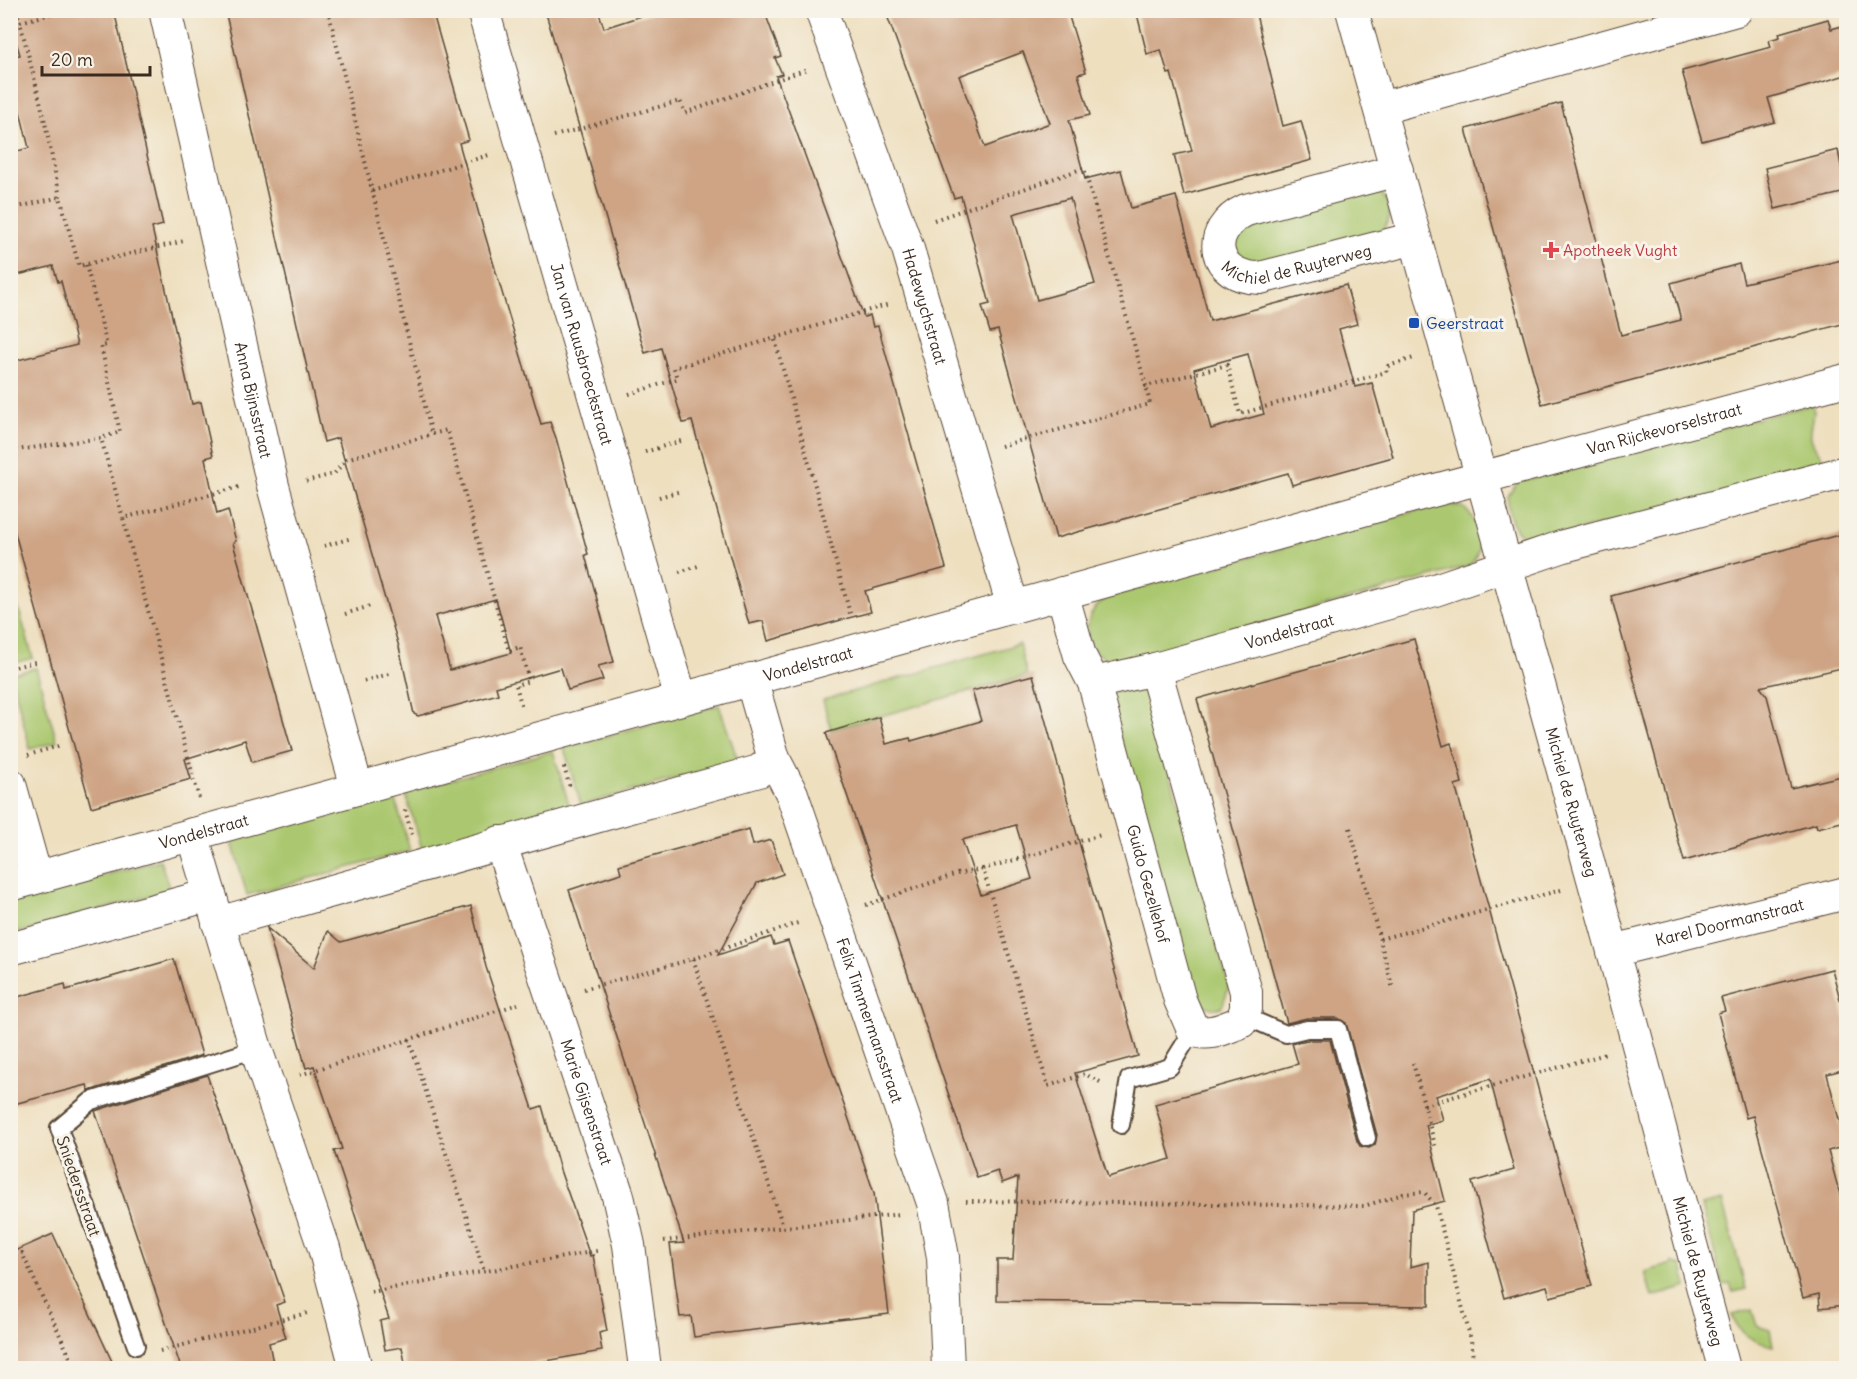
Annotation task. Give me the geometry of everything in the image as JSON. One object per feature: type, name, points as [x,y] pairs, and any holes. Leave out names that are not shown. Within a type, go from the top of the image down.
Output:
[{"type":"street","name":"Anna Bijnsstraat","points":[[165,10],[273,484],[357,788]]},
{"type":"street","name":"Jan van Ruusbroeckstraat","points":[[483,10],[681,699]]},
{"type":"street","name":"Hadewychstraat","points":[[821,10],[902,230],[1013,607]]},
{"type":"street","name":"Michiel de Ruyterweg","points":[[1352,10],[1639,1045],[1724,1368]]},
{"type":"street","points":[[1381,108],[1736,10]]},
{"type":"street","name":"Michiel de Ruyterweg","points":[[1397,170],[1246,210],[1232,216],[1222,228],[1218,243],[1221,258],[1230,271],[1237,275],[1244,278],[1260,278],[1415,238]]},
{"type":"street","name":"Van Rijckevorselstraat","points":[[1481,477],[1846,380]]},
{"type":"street","points":[[1506,566],[1564,546],[1846,472]]},
{"type":"street","name":"Vondelstraat","points":[[23,881],[1481,477]]},
{"type":"street","name":"Vondelstraat","points":[[1094,682],[1155,669],[1435,590],[1506,566]]},
{"type":"street","points":[[1062,593],[1080,657],[1094,682]]},
{"type":"street","points":[[1155,669],[1246,992],[1244,1016],[1241,1022],[1214,1032],[1201,1033],[1192,1030]]},
{"type":"street","name":"Felix Timmermansstraat","points":[[751,679],[774,759],[792,794],[932,1200],[943,1257],[948,1368]]},
{"type":"street","name":"Guido Gezellehof","points":[[1094,682],[1180,1000],[1192,1030]]},
{"type":"street","points":[[10,950],[420,865],[759,771],[774,759]]},
{"type":"street","points":[[16,770],[23,881]]},
{"type":"street","points":[[200,832],[214,909],[256,1049],[324,1248],[356,1368]]},
{"type":"street","name":"Marie Gijsenstraat","points":[[500,842],[618,1196],[629,1245],[645,1368]]},
{"type":"street","name":"Karel Doormanstraat","points":[[1613,951],[1846,893]]},
{"type":"lane","points":[[1244,1016],[1286,1034],[1307,1029],[1338,1029],[1367,1138]]},
{"type":"lane","points":[[1121,1125],[1129,1079],[1170,1067],[1192,1030]]},
{"type":"lane","name":"Sniedersstraat","points":[[143,1350],[58,1128],[90,1101],[256,1049]]},
{"type":"path","points":[[16,10],[43,113],[60,197],[79,266],[216,233]]},
{"type":"path","points":[[20,22],[66,10]]},
{"type":"path","points":[[328,10],[432,435]]},
{"type":"path","points":[[372,191],[522,145],[680,101],[685,113],[838,58]]},
{"type":"path","points":[[902,230],[1084,168],[1150,404],[970,455]]},
{"type":"path","points":[[10,210],[60,197]]},
{"type":"path","points":[[10,451],[101,438],[120,432],[101,346],[107,345],[86,265]]},
{"type":"path","points":[[596,404],[677,379],[674,369],[922,294]]},
{"type":"path","points":[[775,340],[859,649]]},
{"type":"path","points":[[1146,386],[1227,365],[1240,414],[1386,372],[1388,366],[1446,348]]},
{"type":"path","points":[[123,518],[273,484],[334,474],[346,459],[447,430],[508,651],[520,647],[529,681],[516,685],[579,820]]},
{"type":"path","points":[[101,438],[123,518],[200,832]]},
{"type":"path","points":[[10,668],[39,661]]},
{"type":"path","points":[[16,770],[62,745]]},
{"type":"path","points":[[396,778],[420,865]]},
{"type":"path","points":[[834,916],[957,874],[1133,826]]},
{"type":"path","points":[[1350,828],[1393,989]]},
{"type":"path","points":[[982,869],[1048,1086],[1085,1074],[1126,1095]]},
{"type":"path","points":[[1380,939],[1593,881]]},
{"type":"path","points":[[693,959],[783,1226]]},
{"type":"path","points":[[410,1039],[484,1271]]},
{"type":"path","points":[[1424,1105],[1639,1045]]},
{"type":"path","points":[[1413,1063],[1436,1149]]},
{"type":"path","points":[[932,1200],[1364,1206],[1403,1194],[1424,1192],[1436,1206],[1471,1340],[1474,1368]]},
{"type":"path","points":[[10,1258],[22,1253],[75,1368]]},
{"type":"path","points":[[143,1350],[340,1305]]},
{"type":"path","points":[[94,1368],[117,1362]]},
{"type":"green space","points":[[1371,187],[1383,196],[1389,207],[1388,220],[1381,233],[1264,267],[1239,258],[1233,241],[1242,220]]},
{"type":"green space","points":[[1813,404],[1811,437],[1826,467],[1532,542],[1516,529],[1510,517],[1508,496],[1518,482]]},
{"type":"green space","points":[[1442,504],[1463,507],[1474,520],[1479,543],[1475,559],[1469,566],[1124,662],[1110,660],[1099,654],[1091,645],[1088,624],[1092,613],[1113,595]]},
{"type":"green space","points":[[10,583],[33,658],[11,664]]},
{"type":"green space","points":[[1019,644],[1027,675],[831,730],[823,700]]},
{"type":"green space","points":[[36,668],[57,742],[30,749],[11,674]]},
{"type":"green space","points":[[1138,686],[1146,688],[1229,986],[1222,1007],[1206,1006],[1194,996],[1110,702],[1114,693]]},
{"type":"green space","points":[[719,705],[738,761],[581,805],[564,748]]},
{"type":"green space","points":[[553,751],[570,808],[422,849],[405,792]]},
{"type":"green space","points":[[394,795],[410,851],[247,895],[232,842],[243,836]]},
{"type":"green space","points":[[160,860],[170,890],[11,935],[11,901]]},
{"type":"green space","points":[[1722,1201],[1746,1289],[1733,1292],[1730,1284],[1723,1285],[1702,1206]]},
{"type":"green space","points":[[1672,1262],[1682,1266],[1687,1287],[1652,1297],[1645,1272],[1672,1264]]},
{"type":"green space","points":[[1752,1310],[1757,1326],[1770,1330],[1773,1346],[1748,1337],[1735,1322],[1732,1315]]},
{"type":"building","points":[[10,10],[114,10],[163,225],[152,228],[192,404],[201,402],[213,456],[205,458],[217,514],[228,510],[236,541],[233,543],[292,751],[252,762],[245,740],[185,759],[191,779],[91,807],[10,515],[10,362],[77,345],[61,281],[58,282],[53,266],[10,277],[10,153],[29,148],[10,71],[10,57],[20,55],[10,22]]},
{"type":"building","points":[[225,10],[432,10],[469,140],[459,143],[480,218],[541,424],[550,422],[556,438],[588,554],[585,555],[614,662],[598,666],[603,680],[568,690],[561,668],[496,687],[498,694],[418,716],[414,714],[399,647],[338,438],[324,442]],"holes":[[[496,599],[511,653],[450,670],[435,616]]]},
{"type":"building","points":[[545,10],[598,10],[604,28],[660,10],[764,10],[781,56],[775,58],[782,74],[776,76],[864,317],[870,315],[873,327],[878,326],[946,568],[865,591],[871,612],[768,641],[763,621],[749,624],[692,421],[683,423],[661,348],[645,353]]},
{"type":"building","points":[[885,10],[1067,10],[1086,72],[1078,74],[1090,115],[1069,120],[1085,179],[1121,170],[1131,208],[1176,196],[1210,321],[1346,285],[1357,324],[1339,329],[1355,387],[1372,383],[1393,457],[1292,485],[1288,473],[1056,538],[998,330],[990,332],[982,306],[990,304],[961,196],[954,198]],"holes":[[[1023,52],[1050,123],[985,147],[959,76]],[[1070,198],[1095,284],[1037,300],[1013,214]],[[1248,354],[1264,414],[1211,429],[1194,369]]]},
{"type":"building","points":[[1136,10],[1255,10],[1283,126],[1301,121],[1312,160],[1184,195],[1174,155],[1192,151],[1171,73],[1168,74],[1161,50],[1147,54]]},
{"type":"building","points":[[1828,19],[1831,29],[1846,25],[1846,75],[1768,98],[1775,122],[1702,141],[1682,71],[1771,47],[1769,40],[1780,37],[1779,33]]},
{"type":"building","points":[[1561,103],[1621,335],[1681,320],[1671,283],[1739,264],[1744,283],[1846,259],[1846,323],[1542,404],[1466,129]]},
{"type":"building","points":[[1838,150],[1846,192],[1775,209],[1765,168]]},
{"type":"building","points":[[1846,533],[1846,667],[1760,687],[1767,696],[1791,788],[1846,775],[1846,821],[1817,828],[1816,824],[1684,861],[1611,596]]},
{"type":"building","points":[[1414,639],[1443,746],[1451,743],[1457,763],[1462,783],[1455,785],[1592,1286],[1550,1297],[1547,1286],[1504,1298],[1472,1182],[1514,1170],[1490,1079],[1436,1096],[1443,1120],[1426,1125],[1445,1201],[1412,1210],[1410,1267],[1429,1262],[1429,1306],[997,1301],[997,1260],[1013,1260],[1018,1177],[1002,1183],[998,1171],[977,1178],[826,733],[879,717],[886,744],[910,738],[911,741],[981,721],[972,691],[1033,675],[1138,1056],[1075,1073],[1108,1177],[1171,1159],[1155,1104],[1298,1064],[1292,1043],[1308,1040],[1330,1040],[1357,1141],[1360,1146],[1369,1148],[1375,1145],[1377,1135],[1346,1023],[1338,1018],[1307,1018],[1287,1023],[1197,699]],"holes":[[[1016,825],[1032,879],[981,895],[962,840]]]},
{"type":"building","points":[[749,829],[753,845],[771,840],[783,874],[757,883],[718,955],[771,937],[774,945],[788,941],[874,1193],[889,1314],[694,1337],[691,1316],[680,1317],[670,1244],[684,1243],[569,890],[621,873],[619,865]]},
{"type":"building","points":[[471,906],[486,967],[533,1109],[542,1106],[560,1170],[590,1256],[593,1255],[607,1331],[599,1333],[602,1351],[507,1368],[406,1368],[402,1347],[385,1350],[380,1321],[389,1319],[334,1151],[342,1149],[314,1066],[306,1068],[267,928],[314,968],[328,931],[341,942]]},
{"type":"building","points":[[174,959],[202,1055],[89,1091],[87,1085],[10,1105],[10,999],[65,984],[66,990]]},
{"type":"building","points":[[1832,969],[1846,1022],[1846,1069],[1827,1074],[1846,1146],[1828,1151],[1846,1217],[1846,1305],[1820,1308],[1819,1294],[1803,1298],[1753,1116],[1746,1118],[1718,1013],[1725,1011],[1721,998]]},
{"type":"building","points":[[207,1075],[285,1302],[276,1305],[286,1338],[269,1343],[274,1368],[181,1368],[95,1111]]},
{"type":"building","points":[[53,1234],[115,1368],[10,1368],[10,1253]]},
{"type":"place","name":"Apotheek Vught","points":[[1551,250]]},
{"type":"place","name":"Geerstraat","points":[[1414,323]]}]
